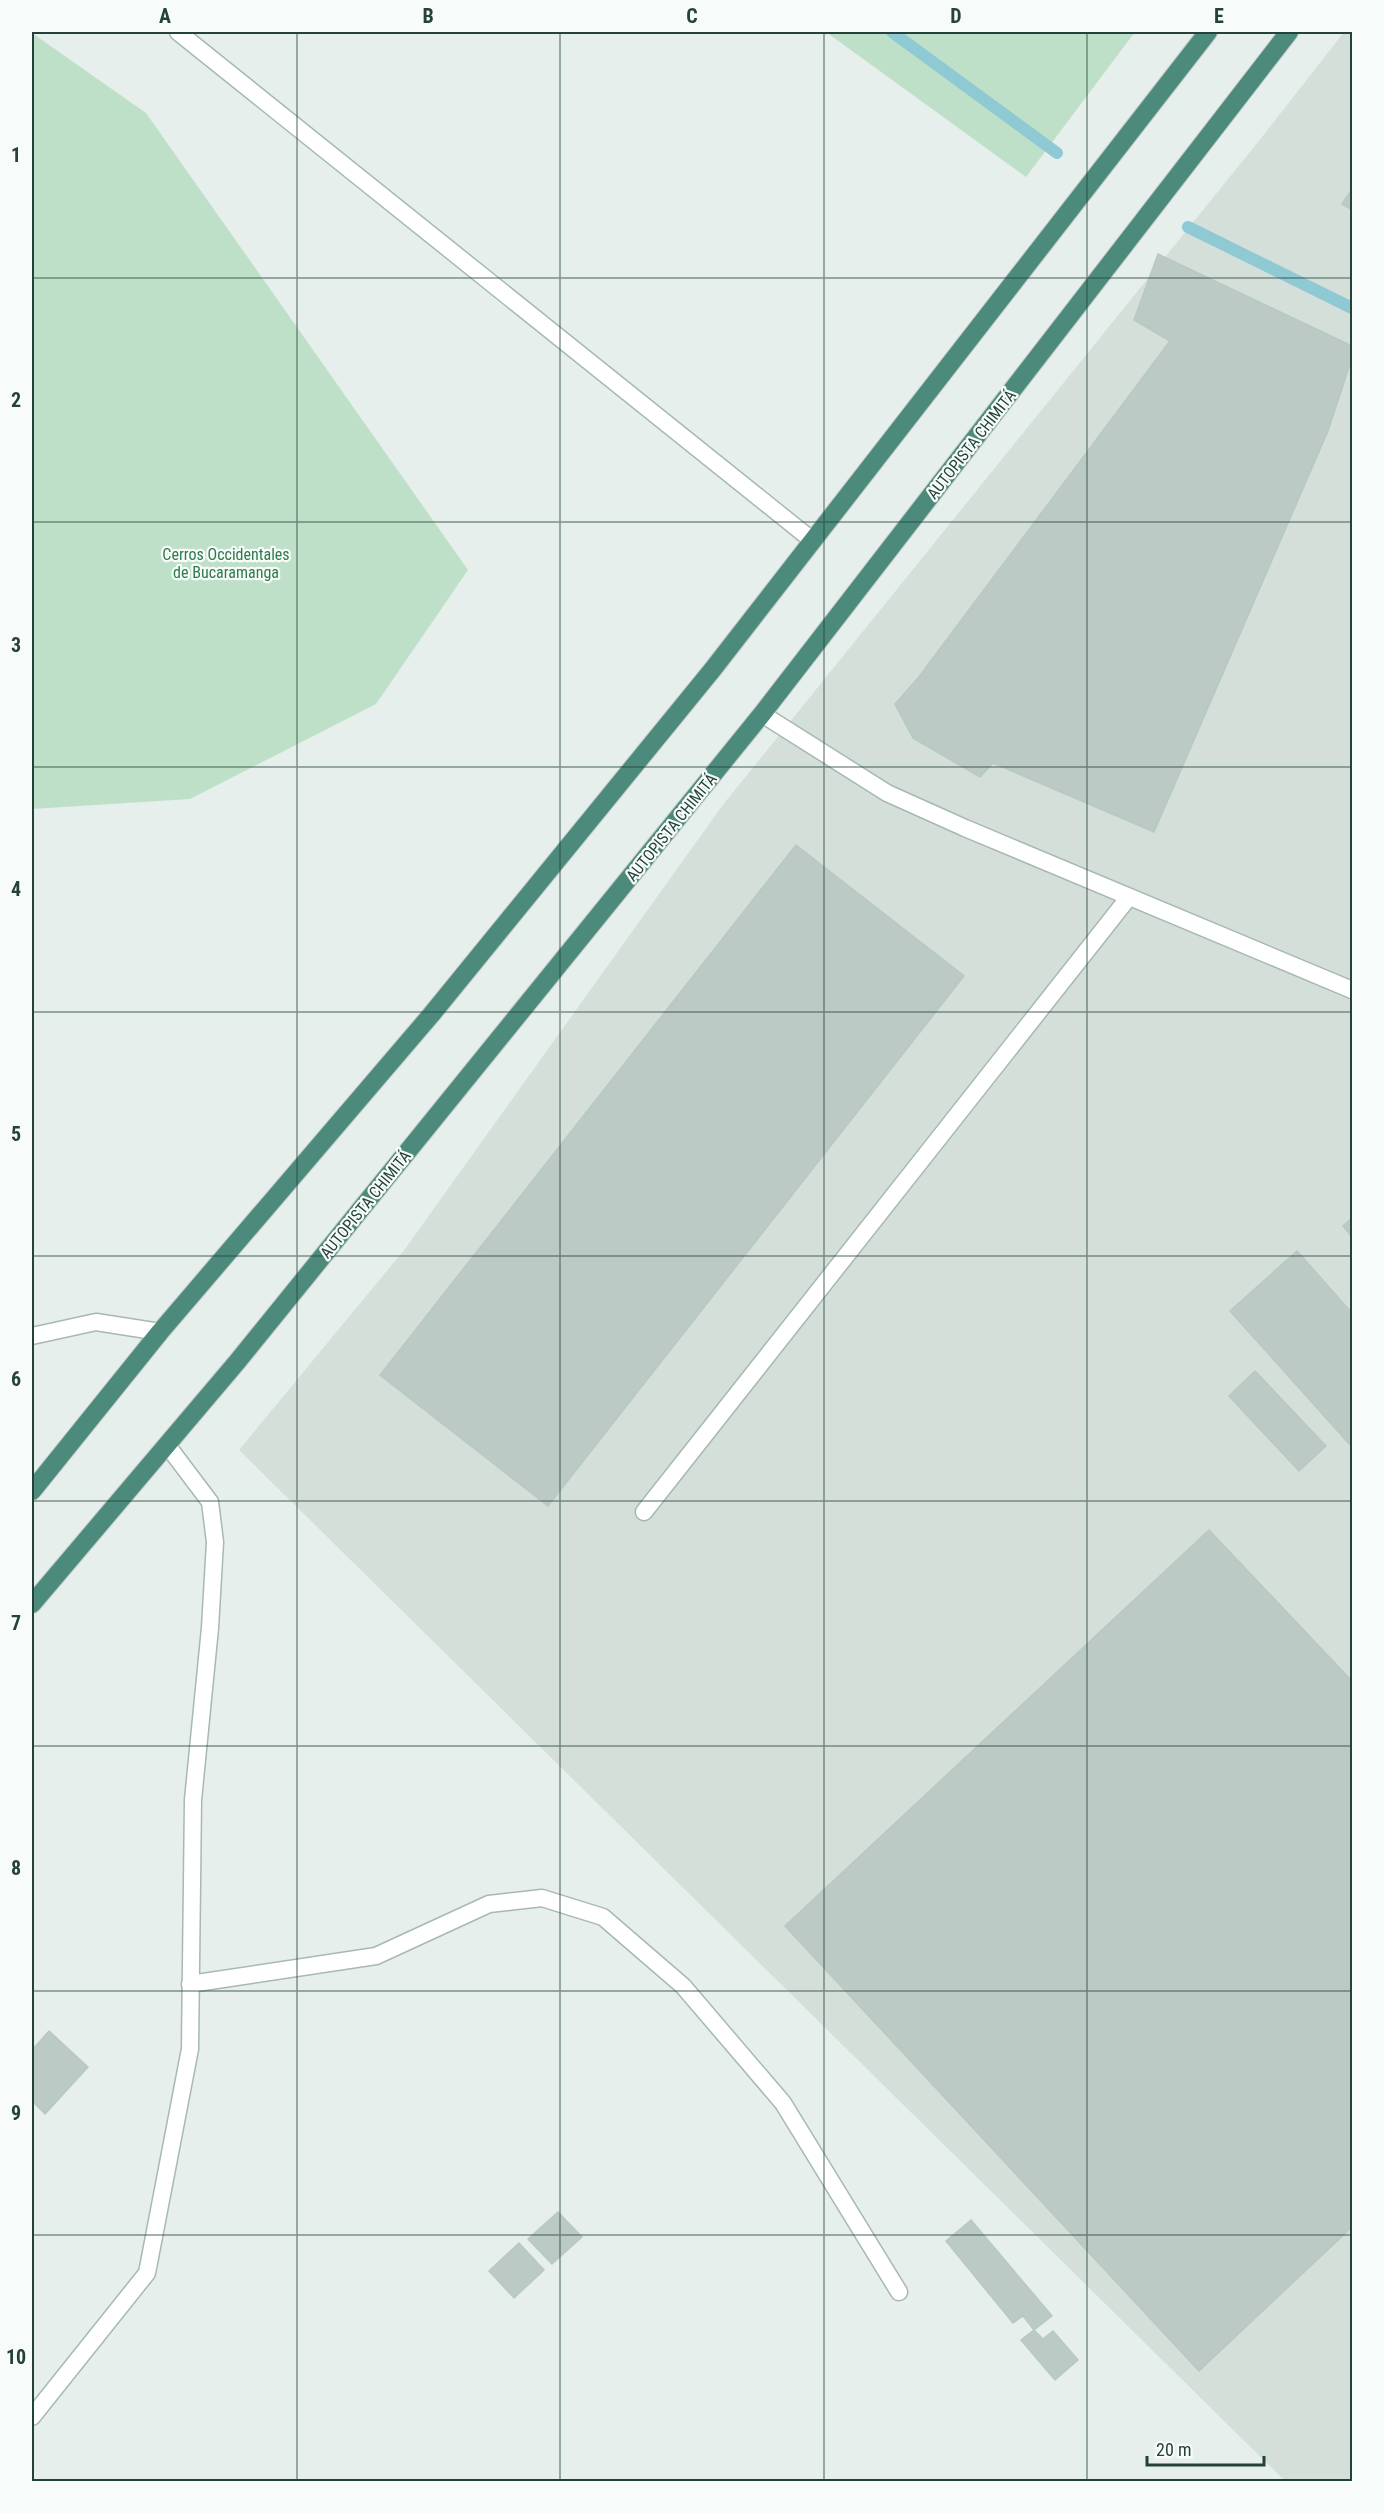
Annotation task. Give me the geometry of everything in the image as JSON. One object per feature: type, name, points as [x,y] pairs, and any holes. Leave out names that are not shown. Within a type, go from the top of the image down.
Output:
[{"type":"highway","points":[[32,1491],[160,1332],[431,1015],[714,669],[1208,32]]},
{"type":"highway","name":"AUTOPISTA CHIMITÁ","points":[[32,1604],[237,1362],[762,714],[1289,32]]},
{"type":"lane","points":[[178,32],[813,541]]},
{"type":"lane","points":[[762,714],[887,793],[1353,990]]},
{"type":"lane","points":[[644,1512],[1129,897]]},
{"type":"lane","points":[[32,1336],[96,1322],[160,1332]]},
{"type":"lane","points":[[32,2417],[147,2273],[190,2049],[193,1800],[210,1628],[215,1542],[210,1502],[167,1445]]},
{"type":"lane","points":[[190,1984],[376,1956],[489,1904],[542,1898],[603,1917],[683,1986],[783,2103],[899,2292]]},
{"type":"shaded area","points":[[1344,32],[1352,32],[1352,2481],[1285,2481],[239,1450],[405,1249],[722,806],[1262,137]]},
{"type":"green space","points":[[826,32],[1135,32],[1026,177]]},
{"type":"green space","name":"Cerros Occidentales de Bucaramanga","points":[[32,33],[146,113],[468,570],[376,704],[190,799],[32,809]]},
{"type":"building","points":[[1352,189],[1352,210],[1342,204]]},
{"type":"building","points":[[1158,254],[1352,346],[1352,358],[1328,431],[1154,832],[993,763],[980,777],[913,738],[895,704],[918,678],[1170,341],[1134,320]]},
{"type":"building","points":[[796,845],[964,976],[548,1506],[380,1375]]},
{"type":"building","points":[[1352,1218],[1352,1237],[1343,1226]]},
{"type":"building","points":[[1297,1251],[1352,1313],[1352,1447],[1230,1311]]},
{"type":"building","points":[[1255,1371],[1326,1446],[1299,1471],[1229,1396]]},
{"type":"building","points":[[1209,1530],[1352,1681],[1352,2227],[1199,2371],[785,1926]]},
{"type":"building","points":[[49,2031],[88,2067],[45,2114],[32,2101],[32,2050]]},
{"type":"building","points":[[558,2212],[582,2237],[552,2264],[528,2239]]},
{"type":"building","points":[[971,2220],[1052,2316],[1034,2330],[1023,2316],[1013,2323],[946,2241]]},
{"type":"building","points":[[519,2243],[544,2270],[514,2298],[489,2271]]},
{"type":"building","points":[[1034,2330],[1043,2339],[1053,2331],[1078,2360],[1055,2380],[1021,2340]]},
{"type":"waterway","points":[[892,32],[1057,153]]},
{"type":"waterway","points":[[1188,227],[1352,308]]}]
